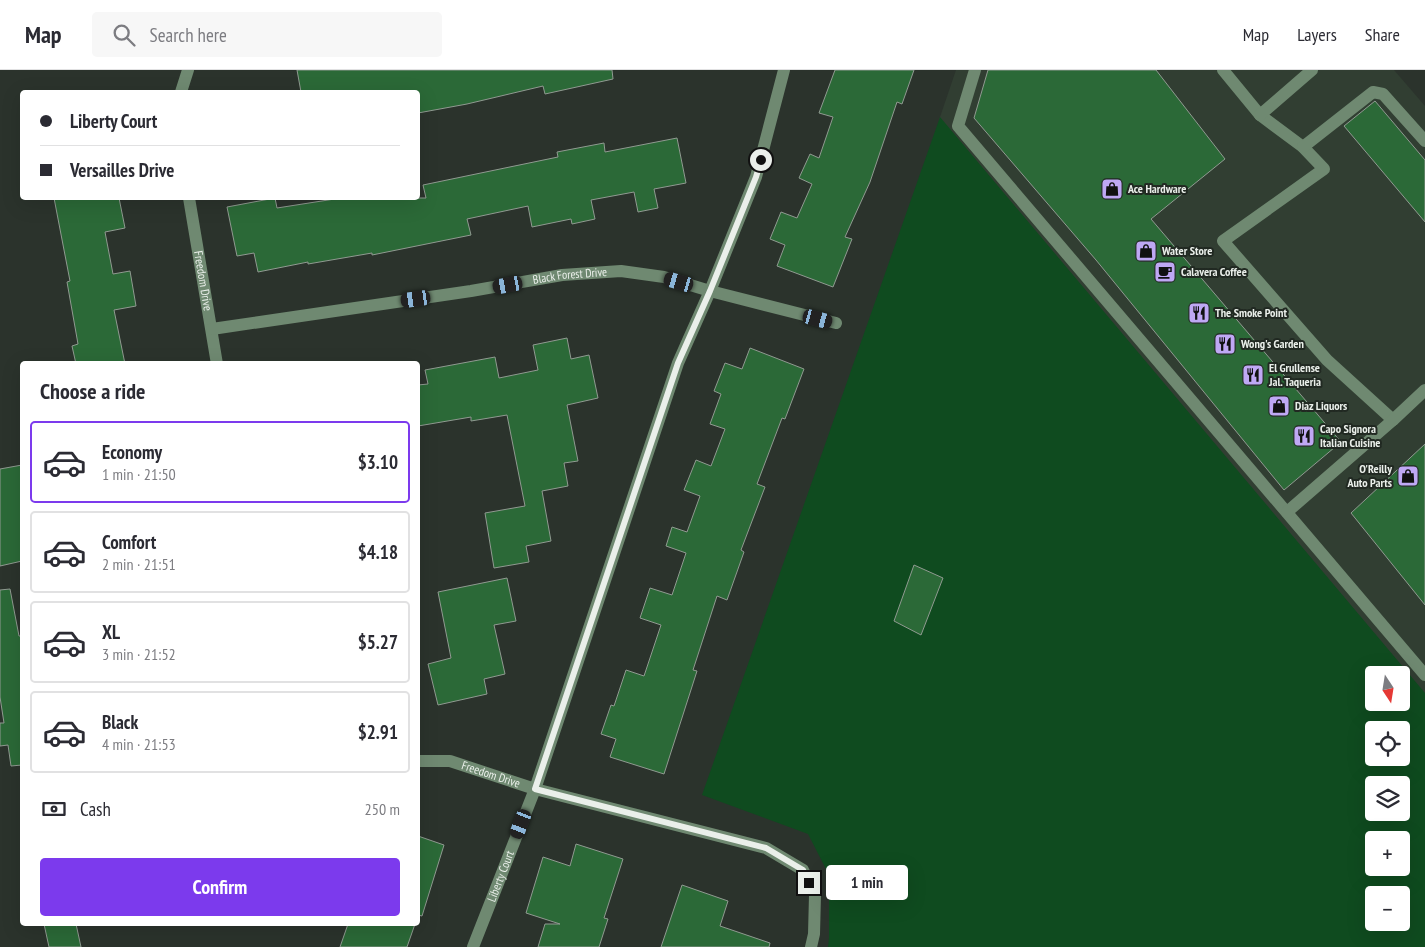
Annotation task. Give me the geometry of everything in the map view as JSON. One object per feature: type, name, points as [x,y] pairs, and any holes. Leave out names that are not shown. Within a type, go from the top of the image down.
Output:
[{"type":"street","points":[[182,90],[188,70]]},
{"type":"street","name":"Liberty Court","points":[[473,947],[535,789],[678,363],[710,291],[756,177],[784,70]]},
{"type":"street","points":[[975,70],[958,126],[1425,674]]},
{"type":"street","points":[[1224,70],[1260,115],[1303,147],[1324,169],[1223,240],[1327,360],[1393,420]]},
{"type":"street","points":[[1260,115],[1312,70]]},
{"type":"street","points":[[1303,147],[1373,92],[1383,94],[1425,141]]},
{"type":"street","name":"Freedom Drive","points":[[189,200],[217,361]]},
{"type":"street","name":"Black Forest Drive","points":[[212,329],[461,293],[562,275],[621,272],[664,277],[710,291],[836,323]]},
{"type":"street","points":[[1287,512],[1425,390]]},
{"type":"street","name":"Freedom Drive","points":[[420,761],[450,761],[535,789],[766,848],[803,870],[815,895],[814,934],[811,947]]},
{"type":"shaded area","points":[[956,70],[1394,70],[1425,106],[1425,698],[1410,680],[1410,666],[1398,666],[939,120]]},
{"type":"green space","points":[[940,117],[1402,666],[1365,666],[1365,711],[1410,711],[1410,675],[1425,693],[1425,947],[828,947],[829,875],[808,834],[702,795]]},
{"type":"building","points":[[297,70],[612,70],[613,79],[545,94],[543,86],[467,104],[420,113],[420,90],[301,90]]},
{"type":"building","points":[[835,70],[914,70],[902,104],[897,102],[870,182],[845,237],[852,239],[833,287],[777,266],[785,245],[770,239],[781,212],[797,218],[812,184],[799,178],[810,154],[819,158],[833,117],[819,113]]},
{"type":"building","points":[[988,70],[1156,70],[1225,159],[1151,219],[1341,442],[1284,490],[1096,260],[974,118]]},
{"type":"building","points":[[1375,101],[1425,160],[1425,222],[1344,126]]},
{"type":"building","points":[[677,138],[686,183],[654,189],[658,208],[638,212],[634,192],[591,200],[595,219],[572,224],[571,219],[532,227],[528,206],[467,219],[471,235],[372,255],[372,253],[308,264],[308,262],[258,272],[254,253],[237,256],[227,207],[264,200],[275,200],[277,208],[328,200],[420,200],[420,198],[426,198],[423,185],[558,157],[557,152],[604,143],[605,152]]},
{"type":"building","points":[[54,200],[119,200],[125,228],[105,232],[113,274],[130,271],[136,306],[114,310],[124,361],[75,361],[72,346],[78,344],[67,282],[70,281]]},
{"type":"building","points":[[567,338],[571,359],[589,355],[598,398],[567,405],[578,461],[564,463],[568,486],[542,491],[551,541],[526,546],[529,562],[494,568],[485,513],[525,506],[507,415],[471,421],[471,417],[420,426],[420,385],[428,384],[425,370],[495,357],[499,378],[538,370],[533,345]]},
{"type":"building","points":[[750,348],[804,369],[785,419],[782,418],[757,484],[765,487],[741,550],[744,552],[727,600],[717,596],[693,670],[697,671],[664,774],[610,757],[616,739],[601,734],[611,705],[614,706],[626,670],[644,676],[661,625],[640,618],[650,588],[672,595],[686,553],[666,546],[672,527],[687,532],[700,496],[684,490],[696,460],[711,466],[725,429],[710,424],[721,394],[714,391],[725,363],[742,369]]},
{"type":"building","name":"O'Reilly Auto Parts","points":[[1425,444],[1425,605],[1351,513]]},
{"type":"building","points":[[20,465],[20,561],[0,566],[0,469]]},
{"type":"building","points":[[914,565],[943,578],[921,635],[894,621]]},
{"type":"building","points":[[507,578],[516,621],[494,625],[505,674],[484,679],[487,694],[438,705],[428,664],[451,658],[438,592]]},
{"type":"building","points":[[10,589],[20,636],[20,765],[11,766],[8,745],[0,746],[0,723],[4,723],[0,697],[0,590]]},
{"type":"building","points":[[420,837],[444,845],[422,916],[420,916]]},
{"type":"building","points":[[576,844],[623,859],[604,918],[608,919],[599,947],[538,947],[545,924],[560,924],[526,913],[543,857],[570,866]]},
{"type":"building","points":[[682,885],[728,901],[720,926],[770,943],[769,947],[661,947]]},
{"type":"building","points":[[44,926],[76,926],[81,947],[49,947]]},
{"type":"building","points":[[347,926],[414,926],[407,947],[340,947]]},
{"type":"place","name":"Ace Hardware","points":[[1112,189]]},
{"type":"place","name":"Water Store","points":[[1146,251]]},
{"type":"place","name":"Calavera Coffee","points":[[1165,272]]},
{"type":"place","name":"The Smoke Point","points":[[1199,313]]},
{"type":"place","name":"Wong's Garden","points":[[1225,344]]},
{"type":"place","name":"El Grullense Jal. Taqueria","points":[[1253,375]]},
{"type":"place","name":"Diaz Liquors","points":[[1279,406]]},
{"type":"place","name":"Capo Signora Italian Cuisine","points":[[1304,436]]},
{"type":"place","name":"O'Reilly Auto Parts","points":[[1408,476]]},
{"type":"route","points":[[761,160],[756,177],[710,291],[678,363],[535,789],[766,848],[803,870],[809,883]]}]
